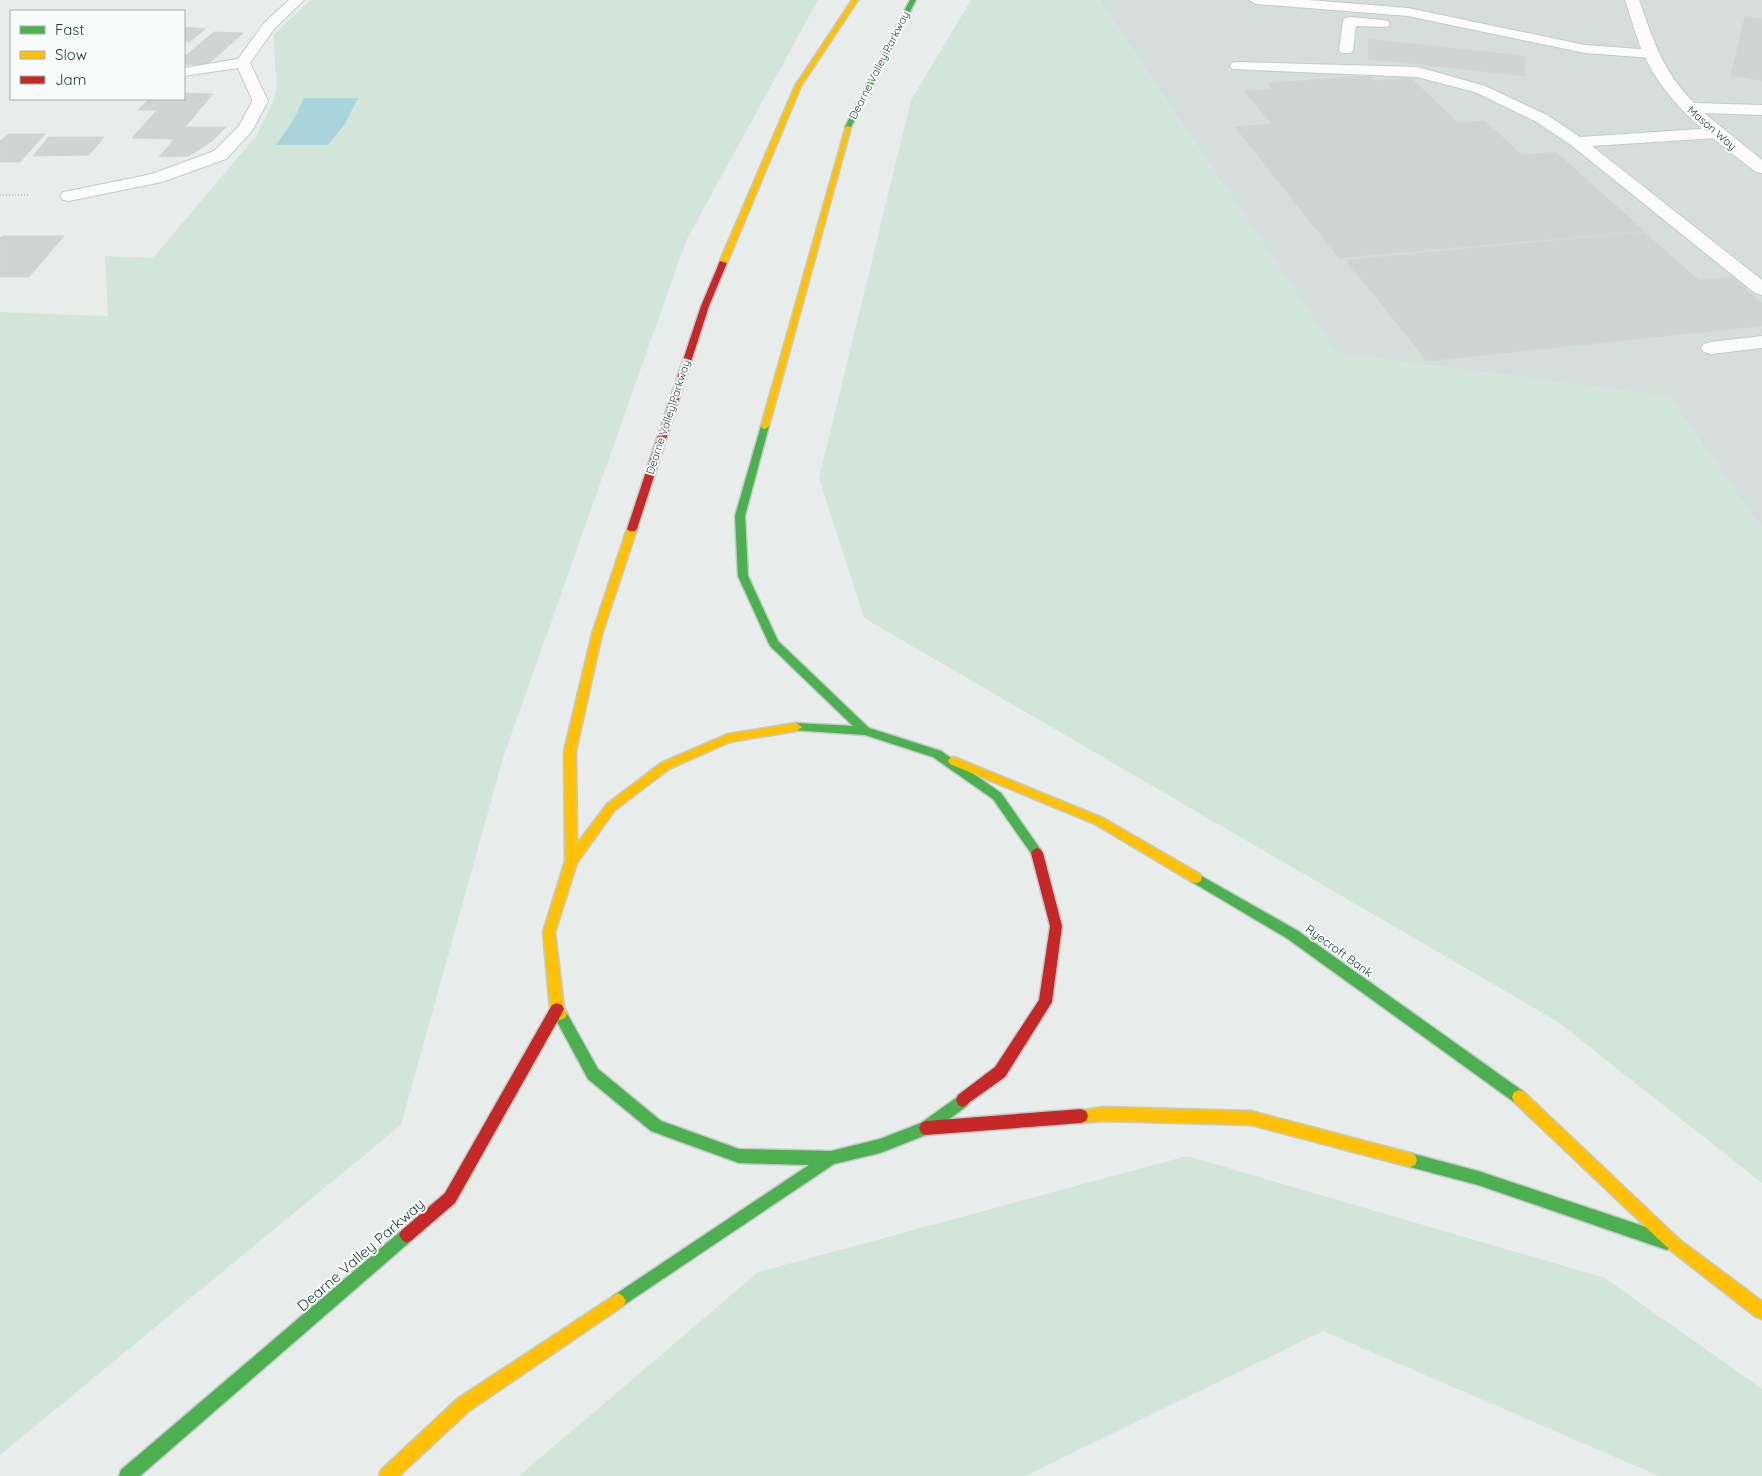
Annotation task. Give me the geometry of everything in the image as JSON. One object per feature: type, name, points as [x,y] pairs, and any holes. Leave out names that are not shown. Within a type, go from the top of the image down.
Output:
[{"type":"main road","name":"Dearne Valley Parkway","points":[[572,861],[570,751],[603,615],[705,306],[798,86],[855,0]]},
{"type":"main road","name":"Dearne Valley Parkway","points":[[865,731],[774,643],[743,576],[740,516],[850,120],[913,0]]},
{"type":"main road","points":[[796,726],[865,731],[937,754],[997,796],[1039,854],[1056,926],[1045,1002],[1000,1072],[926,1128],[880,1146],[831,1158],[739,1156],[656,1126],[593,1074],[557,1009],[549,932],[572,861],[611,807],[666,766],[728,738],[796,726]]},
{"type":"main road","name":"Ryecroft Bank","points":[[937,754],[1099,821],[1293,935],[1525,1101],[1675,1245],[1762,1311]]},
{"type":"main road","name":"Dearne Valley Parkway","points":[[127,1476],[450,1198],[557,1009]]},
{"type":"main road","name":"Ryecroft Bank","points":[[926,1128],[1103,1114],[1251,1118],[1478,1178],[1675,1245]]},
{"type":"main road","points":[[387,1476],[463,1405],[831,1158]]},
{"type":"street","points":[[185,72],[242,63],[269,26],[297,0]]},
{"type":"street","points":[[1256,0],[1408,12],[1585,49],[1655,61]]},
{"type":"street","name":"Mason Way","points":[[1632,0],[1655,61],[1688,108],[1716,133],[1762,168]]},
{"type":"street","points":[[1346,50],[1350,21],[1474,33],[1592,62],[1655,61]]},
{"type":"street","points":[[69,196],[156,178],[220,155],[246,128],[260,101],[242,63]]},
{"type":"street","points":[[1237,66],[1418,72],[1480,89],[1541,118],[1577,142],[1762,289]]},
{"type":"street","points":[[1688,108],[1762,110]]},
{"type":"street","points":[[1577,142],[1716,133]]},
{"type":"street","points":[[1711,348],[1762,342]]},
{"type":"shaded area","points":[[1099,0],[1762,0],[1762,529],[1669,397],[1336,353]]},
{"type":"green space","points":[[311,0],[818,0],[686,241],[503,758],[401,1125],[0,1455],[0,312],[108,316],[105,256],[153,258],[256,136],[274,100],[277,82],[274,34]]},
{"type":"green space","points":[[971,0],[1099,0],[1336,353],[1669,397],[1762,529],[1762,1183],[1558,1022],[864,618],[819,478],[911,100]]},
{"type":"green space","points":[[1187,1156],[1605,1278],[1762,1389],[1762,1476],[1659,1476],[1323,1331],[1025,1476],[519,1476],[758,1272]]},
{"type":"water","points":[[304,98],[358,98],[345,124],[328,145],[276,145],[294,119]]},
{"type":"building","points":[[1745,16],[1762,19],[1762,81],[1731,75]]},
{"type":"building","points":[[185,27],[205,29],[189,42],[185,41]]},
{"type":"building","points":[[214,32],[243,33],[206,66],[185,64],[185,56]]},
{"type":"building","points":[[1369,39],[1524,56],[1526,76],[1368,59]]},
{"type":"building","points":[[1368,76],[1373,81],[1411,78],[1458,123],[1485,121],[1522,155],[1556,152],[1644,231],[1339,258],[1235,127],[1272,124],[1244,91],[1272,89],[1268,83]]},
{"type":"building","points":[[185,93],[213,94],[175,139],[132,138],[157,110],[138,110],[148,100],[185,100]]},
{"type":"building","points":[[185,127],[226,127],[212,141],[189,156],[159,157]]},
{"type":"building","points":[[9,134],[45,134],[20,162],[0,162],[0,141]]},
{"type":"building","points":[[49,137],[104,137],[89,155],[33,156]]},
{"type":"building","points":[[1644,232],[1699,280],[1732,277],[1762,303],[1762,326],[1427,361],[1346,260]]},
{"type":"building","points":[[2,236],[64,236],[29,277],[0,277],[0,238]]},
{"type":"traffic: fast","points":[[848,127],[913,0]]},
{"type":"traffic: fast","points":[[765,426],[740,516],[743,576],[774,643],[865,731]]},
{"type":"traffic: fast","points":[[796,727],[865,731],[937,754],[997,796],[1037,853]]},
{"type":"traffic: fast","points":[[1196,878],[1293,935],[1519,1097]]},
{"type":"traffic: fast","points":[[560,1014],[593,1074],[656,1126],[739,1156],[831,1158],[880,1146],[926,1128],[963,1100]]},
{"type":"traffic: fast","points":[[618,1301],[831,1158]]},
{"type":"traffic: fast","points":[[1410,1160],[1478,1178],[1667,1242]]},
{"type":"traffic: fast","points":[[127,1476],[407,1235]]},
{"type":"traffic: slow","points":[[723,263],[798,86],[855,0]]},
{"type":"traffic: slow","points":[[765,426],[848,127]]},
{"type":"traffic: slow","points":[[571,861],[570,751],[597,634],[632,529]]},
{"type":"traffic: slow","points":[[560,1014],[557,1009],[549,932],[571,861],[611,807],[665,766],[728,738],[796,727]]},
{"type":"traffic: slow","points":[[954,761],[1099,821],[1196,878]]},
{"type":"traffic: slow","points":[[1519,1097],[1675,1245],[1762,1311]]},
{"type":"traffic: slow","points":[[1081,1116],[1103,1114],[1251,1118],[1410,1160]]},
{"type":"traffic: slow","points":[[387,1476],[463,1405],[618,1301]]},
{"type":"traffic: jam","points":[[632,529],[705,306],[723,263]]},
{"type":"traffic: jam","points":[[963,1100],[1000,1072],[1045,1002],[1056,926],[1037,853]]},
{"type":"traffic: jam","points":[[407,1235],[450,1198],[557,1009]]},
{"type":"traffic: jam","points":[[926,1128],[1081,1116]]}]
